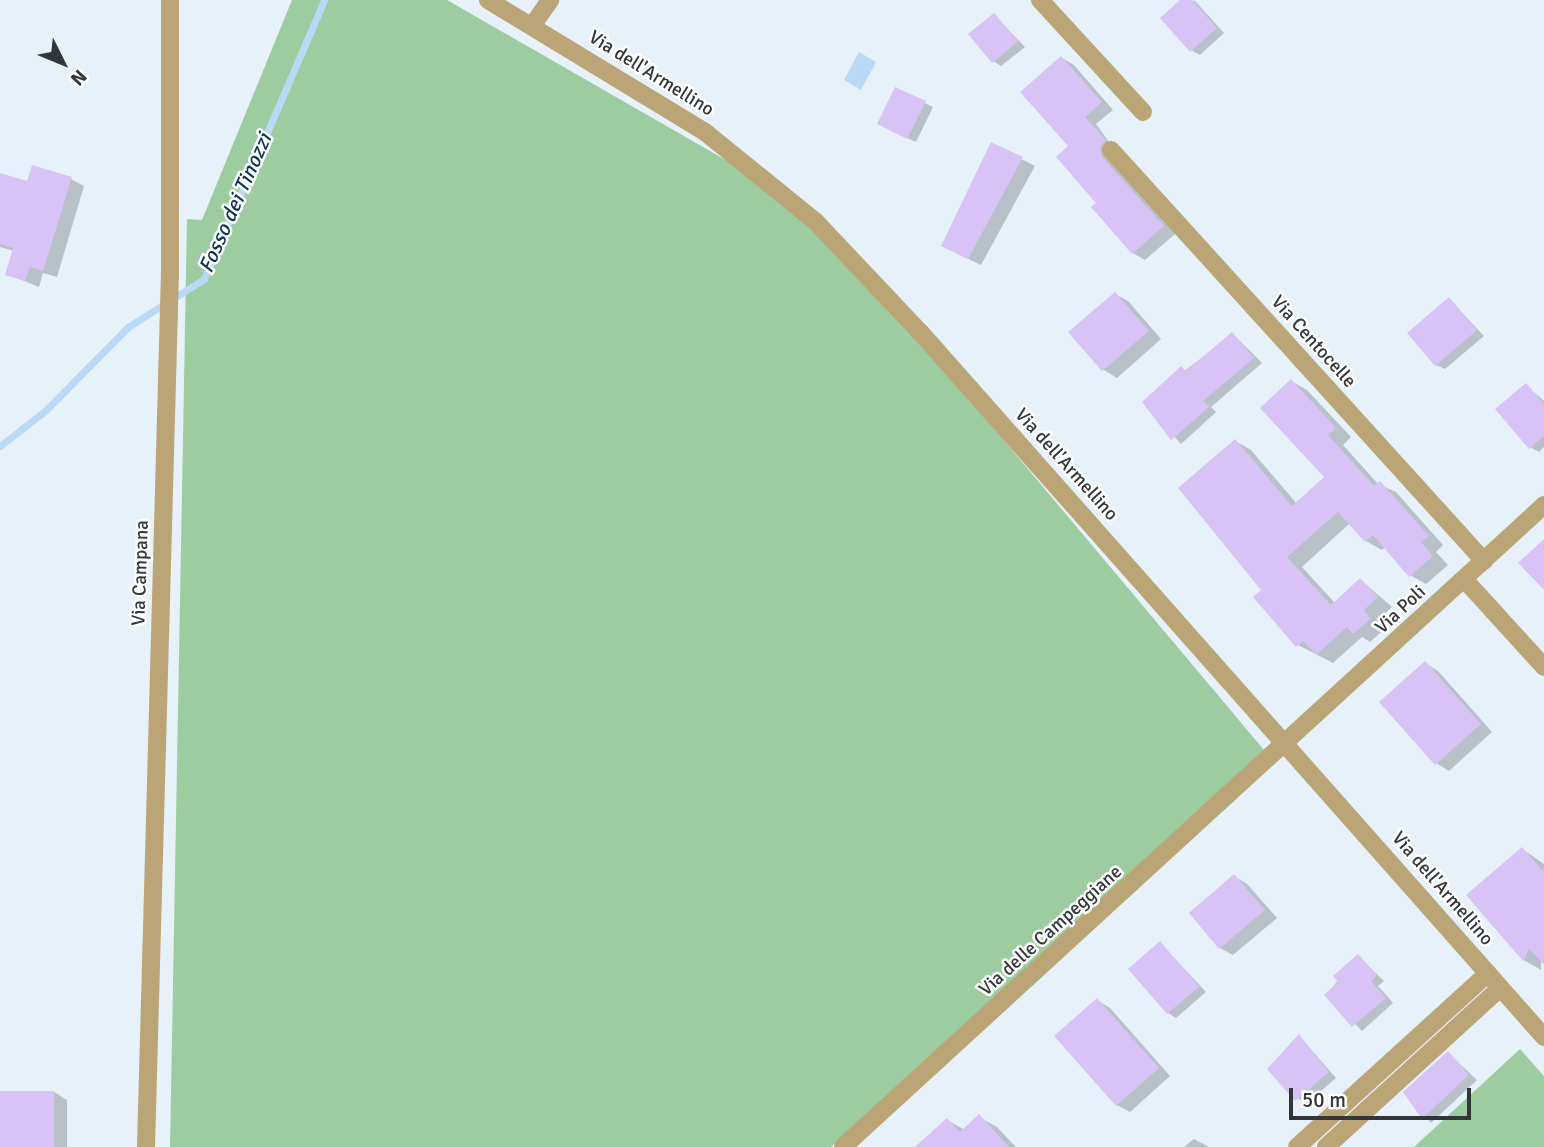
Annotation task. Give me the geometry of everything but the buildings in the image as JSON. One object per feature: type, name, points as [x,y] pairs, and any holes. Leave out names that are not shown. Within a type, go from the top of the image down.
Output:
[{"type":"street","name":"Via Campana","points":[[146,1147],[169,325],[170,0]]},
{"type":"street","name":"Via dell'Armellino","points":[[488,0],[705,132],[816,221],[912,323],[1544,1037]]},
{"type":"street","points":[[532,26],[550,0]]},
{"type":"street","points":[[1040,0],[1143,112]]},
{"type":"street","name":"Via Centocelle","points":[[1111,150],[1483,561]]},
{"type":"street","name":"Via Poli","points":[[1287,745],[1544,505]]},
{"type":"street","points":[[1464,579],[1544,667]]},
{"type":"street","name":"Via delle Campeggiane","points":[[843,1147],[1287,745]]},
{"type":"street","points":[[1297,1147],[1488,973]]},
{"type":"street","points":[[1326,1147],[1500,988]]},
{"type":"green space","points":[[292,0],[447,0],[757,178],[876,288],[1264,750],[831,1147],[170,1147],[187,219],[202,220]]},
{"type":"green space","points":[[1520,1049],[1544,1076],[1544,1147],[1414,1147]]},
{"type":"water","points":[[859,52],[876,62],[861,90],[844,80]]},
{"type":"waterway","name":"Fosso dei Tinozzi","points":[[0,446],[46,410],[128,327],[204,279],[324,0]]}]
